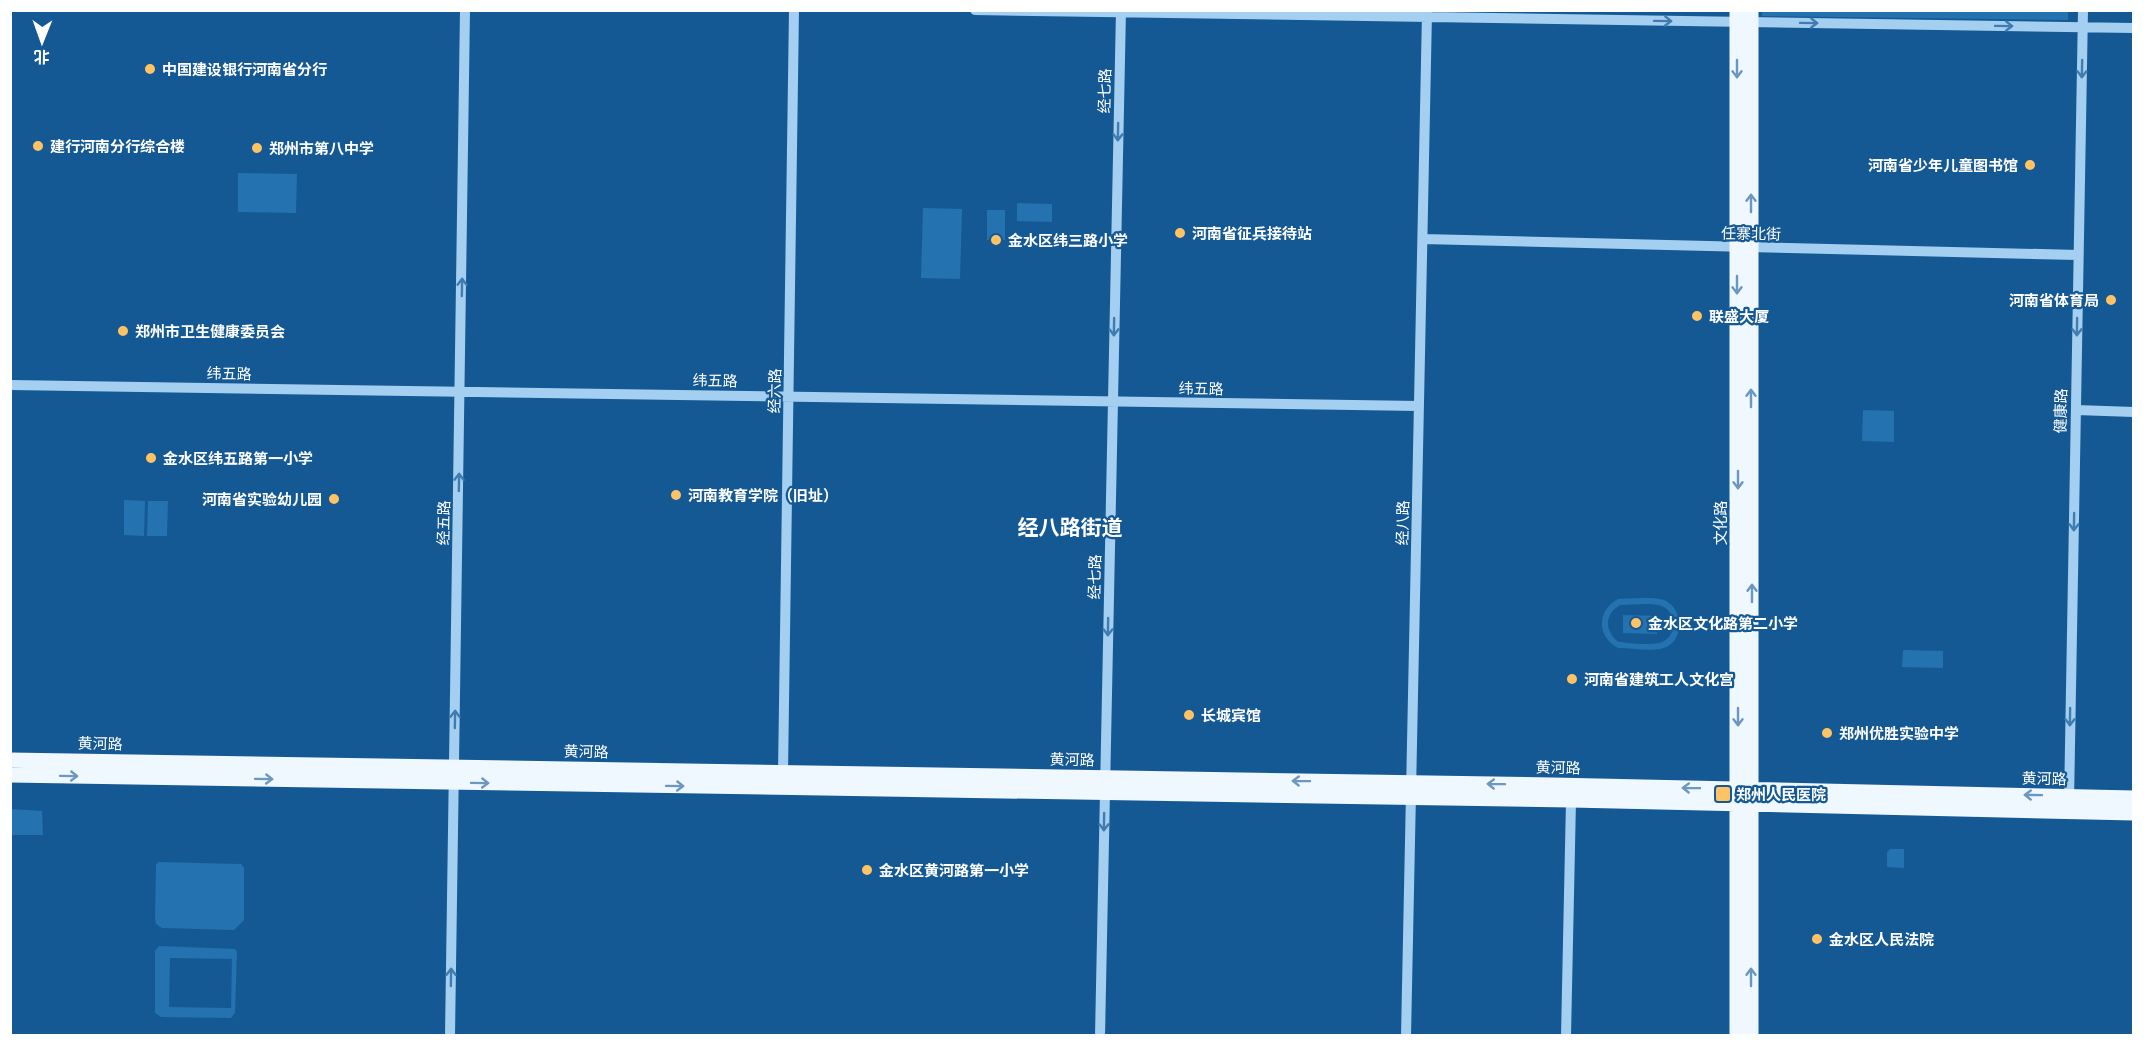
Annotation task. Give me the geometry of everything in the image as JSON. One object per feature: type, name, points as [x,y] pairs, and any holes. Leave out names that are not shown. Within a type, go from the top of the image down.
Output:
[{"type":"main road","points":[[1737,1035],[1744,797],[1744,16]]},
{"type":"main road","name":"黄河路","points":[[10,760],[455,775],[1411,790],[2068,804],[2133,798]]},
{"type":"main road","name":"黄河路","points":[[10,775],[783,772],[1105,785]]},
{"type":"main road","name":"黄河路","points":[[1411,790],[1571,800],[1744,797]]},
{"type":"main road","points":[[1744,797],[1751,1035]]},
{"type":"main road","name":"黄河路","points":[[2068,804],[2133,813]]},
{"type":"street","name":"经五路","points":[[450,1035],[465,10]]},
{"type":"street","name":"经六路","points":[[783,772],[794,10]]},
{"type":"street","points":[[975,10],[1744,16],[2133,28]]},
{"type":"street","name":"健康路","points":[[2068,804],[2083,10]]},
{"type":"street","name":"经七路","points":[[1100,1035],[1121,12]]},
{"type":"street","name":"经八路","points":[[1406,1035],[1427,14]]},
{"type":"street","name":"任寨北街","points":[[1423,239],[2078,255]]},
{"type":"street","name":"纬五路","points":[[10,385],[1419,406]]},
{"type":"street","points":[[2076,410],[2133,412]]},
{"type":"street","points":[[1566,1035],[1571,800]]},
{"type":"shaded area","points":[[1762,10],[2068,10],[2068,20],[1762,16]]},
{"type":"shaded area","points":[[238,173],[297,174],[296,213],[238,212]]},
{"type":"shaded area","points":[[1017,203],[1052,204],[1052,222],[1017,221]]},
{"type":"shaded area","points":[[923,208],[962,209],[960,279],[921,278]]},
{"type":"shaded area","points":[[987,210],[1005,210],[1005,240],[987,240]]},
{"type":"shaded area","points":[[1863,410],[1894,411],[1894,442],[1862,441]]},
{"type":"shaded area","points":[[124,500],[145,501],[144,536],[124,535]]},
{"type":"shaded area","points":[[148,501],[168,501],[167,536],[147,536]]},
{"type":"shaded area","points":[[1650,598],[1666,601],[1672,606],[1679,620],[1674,641],[1660,649],[1618,648],[1606,637],[1603,630],[1603,616],[1611,604],[1618,599]],"holes":[[[1652,604],[1667,609],[1673,620],[1669,637],[1665,641],[1654,644],[1617,641],[1610,632],[1608,622],[1611,613],[1620,605]]]},
{"type":"shaded area","points":[[1623,615],[1658,616],[1657,634],[1623,633]]},
{"type":"shaded area","points":[[1903,650],[1943,651],[1943,668],[1902,667]]},
{"type":"shaded area","points":[[11,809],[42,811],[43,835],[11,835]]},
{"type":"shaded area","points":[[1890,849],[1904,849],[1904,868],[1887,867],[1887,852]]},
{"type":"shaded area","points":[[158,862],[241,864],[244,868],[244,920],[234,930],[162,928],[156,924],[156,865]]},
{"type":"shaded area","points":[[159,946],[235,949],[237,952],[235,1013],[231,1018],[161,1017],[155,1013],[155,951]],"holes":[[[170,958],[232,959],[231,1008],[169,1007]]]},
{"type":"place","name":"中国建设银行河南省分行","points":[[150,69]]},
{"type":"place","name":"建行河南分行综合楼","points":[[38,146]]},
{"type":"place","name":"郑州市第八中学","points":[[257,148]]},
{"type":"place","name":"河南省少年儿童图书馆","points":[[2030,165]]},
{"type":"place","name":"河南省征兵接待站","points":[[1180,233]]},
{"type":"place","name":"金水区纬三路小学","points":[[996,240]]},
{"type":"place","name":"河南省体育局","points":[[2111,300]]},
{"type":"place","name":"联盛大厦","points":[[1697,316]]},
{"type":"place","name":"郑州市卫生健康委员会","points":[[123,331]]},
{"type":"place","name":"金水区纬五路第一小学","points":[[151,458]]},
{"type":"place","name":"河南教育学院（旧址）","points":[[676,495]]},
{"type":"place","name":"河南省实验幼儿园","points":[[334,499]]},
{"type":"place","name":"金水区文化路第二小学","points":[[1636,623]]},
{"type":"place","name":"河南省建筑工人文化宫","points":[[1572,679]]},
{"type":"place","name":"长城宾馆","points":[[1189,715]]},
{"type":"place","name":"郑州优胜实验中学","points":[[1827,733]]},
{"type":"place","name":"郑州人民医院","points":[[1723,794]]},
{"type":"place","name":"金水区黄河路第一小学","points":[[867,870]]},
{"type":"place","name":"金水区人民法院","points":[[1817,939]]},
{"type":"district","name":"经八路街道","points":[[1070,526]]}]
